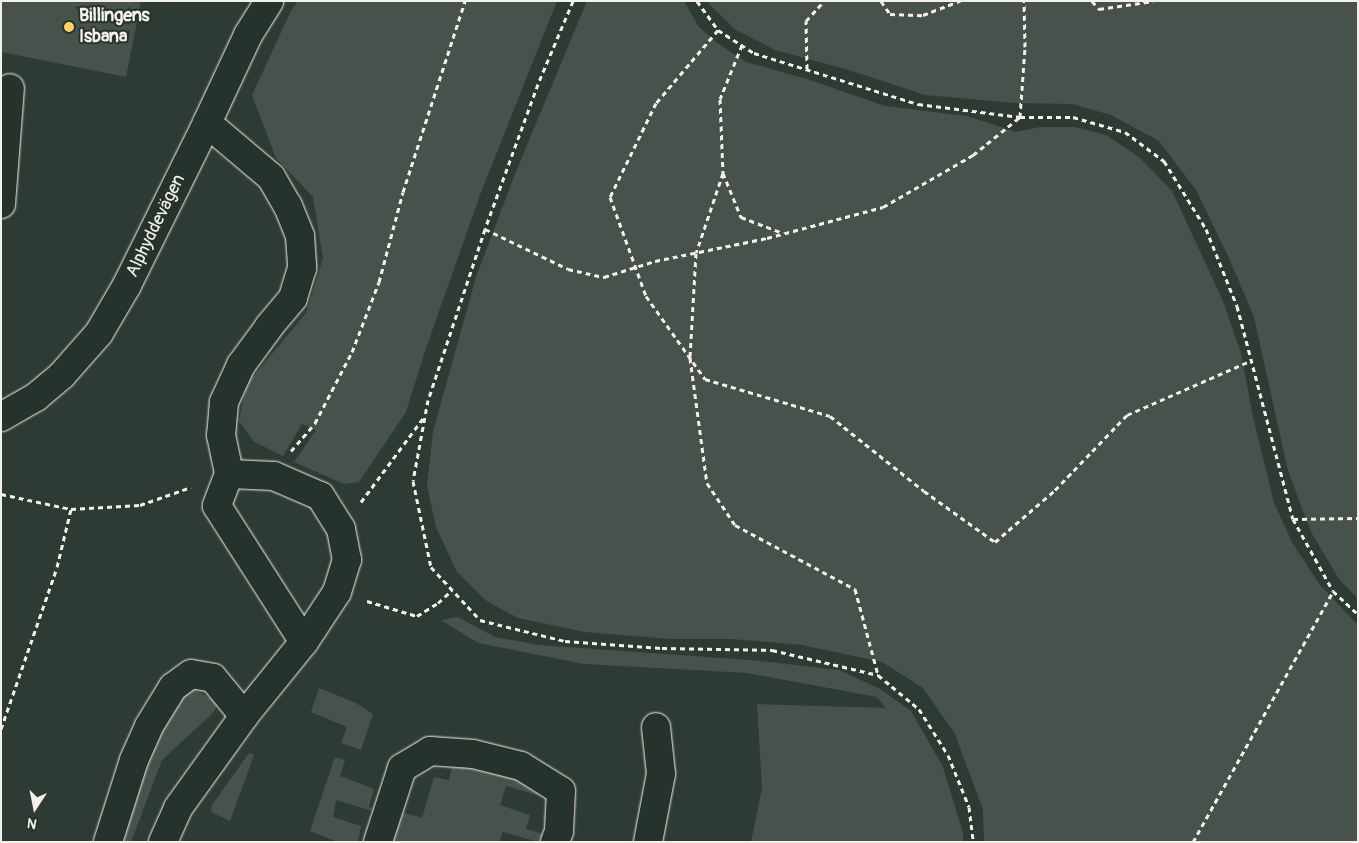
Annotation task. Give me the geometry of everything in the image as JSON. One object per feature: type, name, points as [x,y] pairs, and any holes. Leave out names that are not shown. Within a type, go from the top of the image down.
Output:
[{"type":"street","name":"Alphyddevägen","points":[[1,417],[36,397],[62,375],[99,333],[127,285],[208,123],[248,35],[269,1]]},
{"type":"street","points":[[1,204],[10,88]]},
{"type":"street","points":[[208,123],[271,177],[288,206],[300,236],[302,268],[293,298],[269,326],[241,365],[224,402],[221,435],[228,474],[218,506],[304,642]]},
{"type":"street","points":[[163,842],[178,808],[244,716],[304,642],[337,592],[348,560],[341,529],[320,496],[274,476],[228,474]]},
{"type":"street","points":[[108,842],[134,760],[149,726],[173,687],[191,674],[213,678],[244,716]]},
{"type":"street","points":[[648,842],[661,774],[656,727]]},
{"type":"street","points":[[378,842],[402,768],[430,751],[473,754],[521,766],[560,791],[559,831],[555,842]]},
{"type":"path","points":[[290,454],[315,423],[352,352],[379,282],[403,192],[465,1]]},
{"type":"path","points":[[573,1],[538,84],[485,229],[428,400],[413,482],[431,567],[480,620],[565,641],[662,648],[772,650],[878,675],[919,709],[948,755],[969,807],[973,842]]},
{"type":"path","points":[[697,1],[718,30],[754,53],[918,104],[1020,117],[1073,117],[1126,132],[1164,161],[1206,229],[1237,306],[1293,519],[1333,591],[1358,614]]},
{"type":"path","points":[[807,69],[806,21],[824,1]]},
{"type":"path","points":[[881,1],[890,14],[923,15],[960,1]]},
{"type":"path","points":[[485,229],[568,269],[604,277],[636,267],[784,234],[883,206],[920,187],[973,155],[1020,117],[1025,47],[1024,1]]},
{"type":"path","points":[[1092,1],[1099,9],[1153,1]]},
{"type":"path","points":[[718,30],[656,102],[610,197],[646,296],[704,379],[830,416],[924,491],[995,542],[1055,490],[1127,415],[1250,361]]},
{"type":"path","points":[[742,45],[720,99],[723,173],[741,217],[784,234]]},
{"type":"path","points":[[723,173],[696,253],[690,358],[707,482],[735,525],[855,589],[878,675]]},
{"type":"path","points":[[341,529],[425,416]]},
{"type":"path","points":[[1,494],[72,509],[140,505],[228,474]]},
{"type":"path","points":[[1,729],[57,567],[72,509]]},
{"type":"path","points":[[1293,519],[1358,518]]},
{"type":"path","points":[[337,592],[417,616],[438,603],[452,590]]},
{"type":"path","points":[[1193,842],[1333,591]]},
{"type":"shaded area","name":"Billingens Isbana","points":[[1,1],[141,1],[126,77],[1,52]]},
{"type":"shaded area","points":[[298,1],[557,1],[480,195],[425,351],[406,412],[359,482],[344,484],[294,462],[316,430],[302,424],[283,456],[253,441],[239,421],[246,385],[306,313],[323,258],[313,197],[276,158],[252,95],[291,11]]},
{"type":"shaded area","points":[[587,1],[684,1],[698,26],[717,43],[746,62],[807,79],[885,106],[967,116],[1016,132],[1040,127],[1075,127],[1106,135],[1139,157],[1172,191],[1223,301],[1241,353],[1253,417],[1274,503],[1293,544],[1320,585],[1358,625],[1358,842],[984,842],[983,810],[955,734],[923,688],[882,662],[802,645],[732,639],[670,639],[585,632],[518,618],[485,600],[457,572],[436,527],[427,485],[433,432],[476,277],[515,174]]},
{"type":"shaded area","points":[[706,1],[1358,1],[1358,599],[1339,579],[1311,532],[1288,471],[1254,317],[1229,258],[1196,190],[1159,141],[1111,115],[1072,104],[1015,103],[925,95],[849,70],[775,50],[736,30]]},
{"type":"shaded area","points":[[458,617],[495,637],[539,645],[750,660],[839,670],[880,689],[911,711],[943,767],[963,833],[963,842],[751,842],[762,788],[757,704],[886,708],[877,697],[747,673],[584,664],[478,643],[441,620]]},
{"type":"shaded area","points":[[186,688],[195,690],[219,703],[212,714],[162,760],[131,842],[116,842],[145,756]]},
{"type":"shaded area","points":[[319,688],[356,703],[373,714],[361,750],[341,743],[347,727],[311,712]]},
{"type":"shaded area","points":[[249,753],[254,755],[230,821],[211,812],[212,805]]},
{"type":"shaded area","points":[[335,757],[345,760],[340,776],[374,789],[369,807],[376,812],[336,800],[333,817],[361,826],[358,842],[338,842],[310,831]]},
{"type":"shaded area","points":[[453,763],[519,780],[540,796],[506,786],[500,805],[530,815],[526,829],[543,834],[539,842],[503,832],[499,842],[391,842],[402,812],[422,818],[434,777],[449,780]]},
{"type":"place","name":"Billingens Isbana","points":[[69,27]]}]
